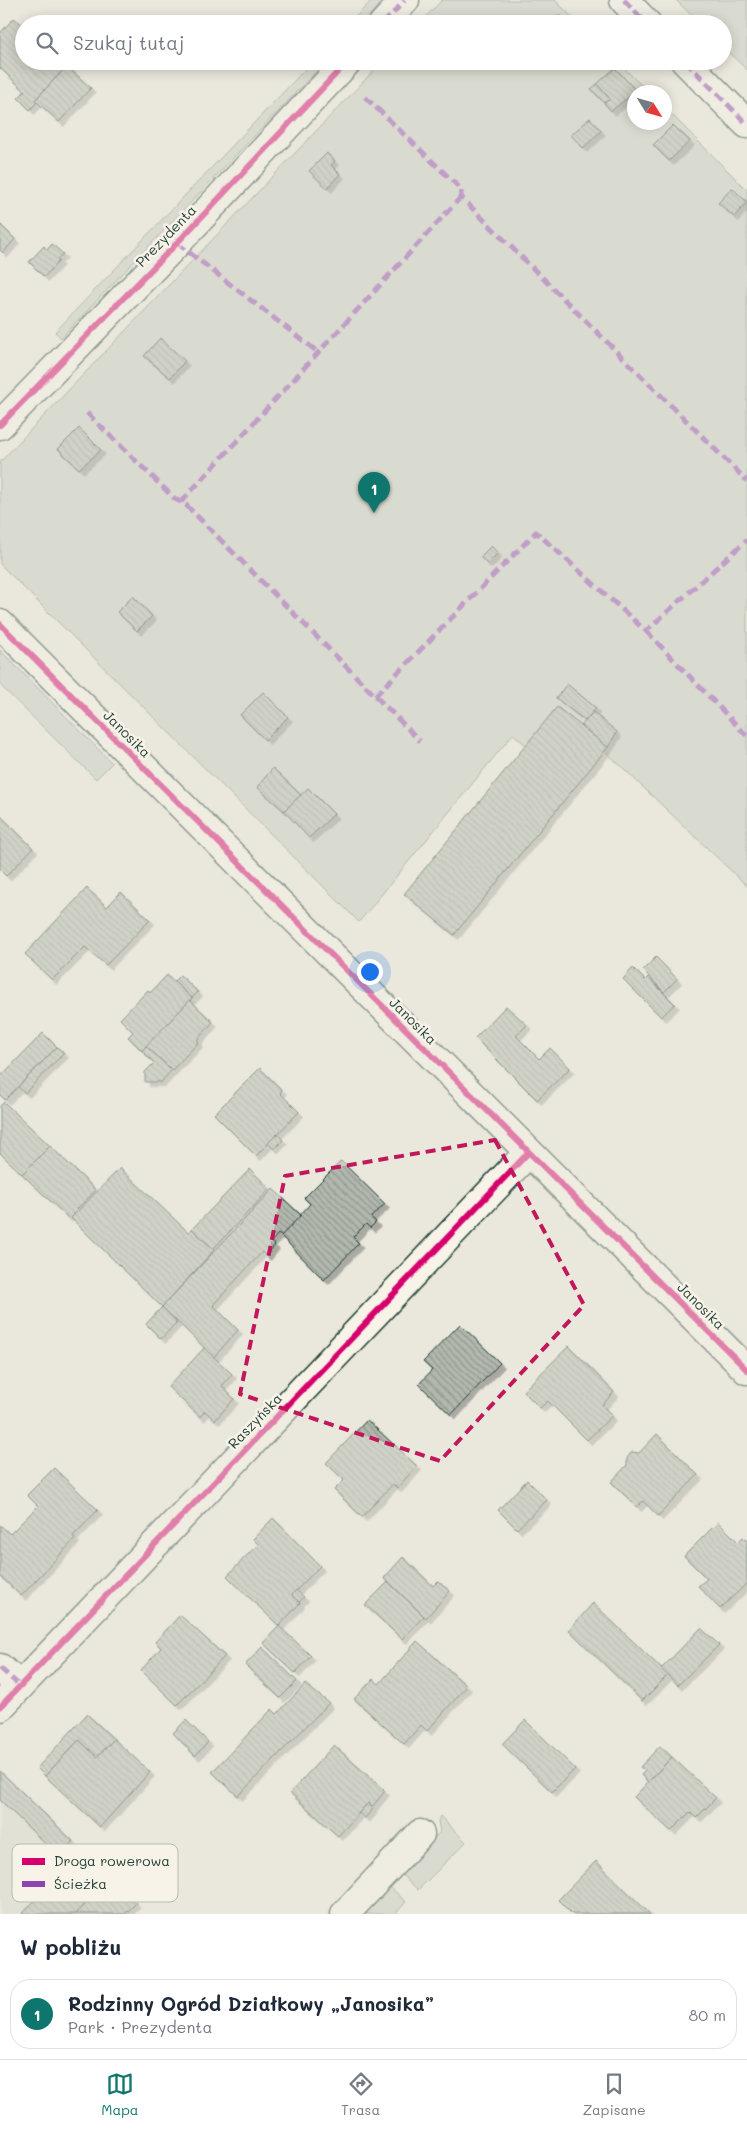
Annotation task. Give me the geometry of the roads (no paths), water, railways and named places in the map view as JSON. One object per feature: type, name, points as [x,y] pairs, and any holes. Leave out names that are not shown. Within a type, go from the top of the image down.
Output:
[{"type":"street","points":[[391,15],[405,0]]},
{"type":"street","points":[[624,0],[638,15]]},
{"type":"street","name":"Prezydenta","points":[[0,425],[177,243],[340,70]]},
{"type":"street","points":[[694,70],[747,124]]},
{"type":"street","name":"Janosika","points":[[0,624],[747,1370]]},
{"type":"street","name":"Raszyńska","points":[[0,1707],[528,1153]]},
{"type":"street","points":[[0,1668],[20,1686]]},
{"type":"street","points":[[345,1914],[420,1834]]},
{"type":"place","name":"Rodzinny Ogród Działkowy „Janosika”","points":[[374,513]]}]
